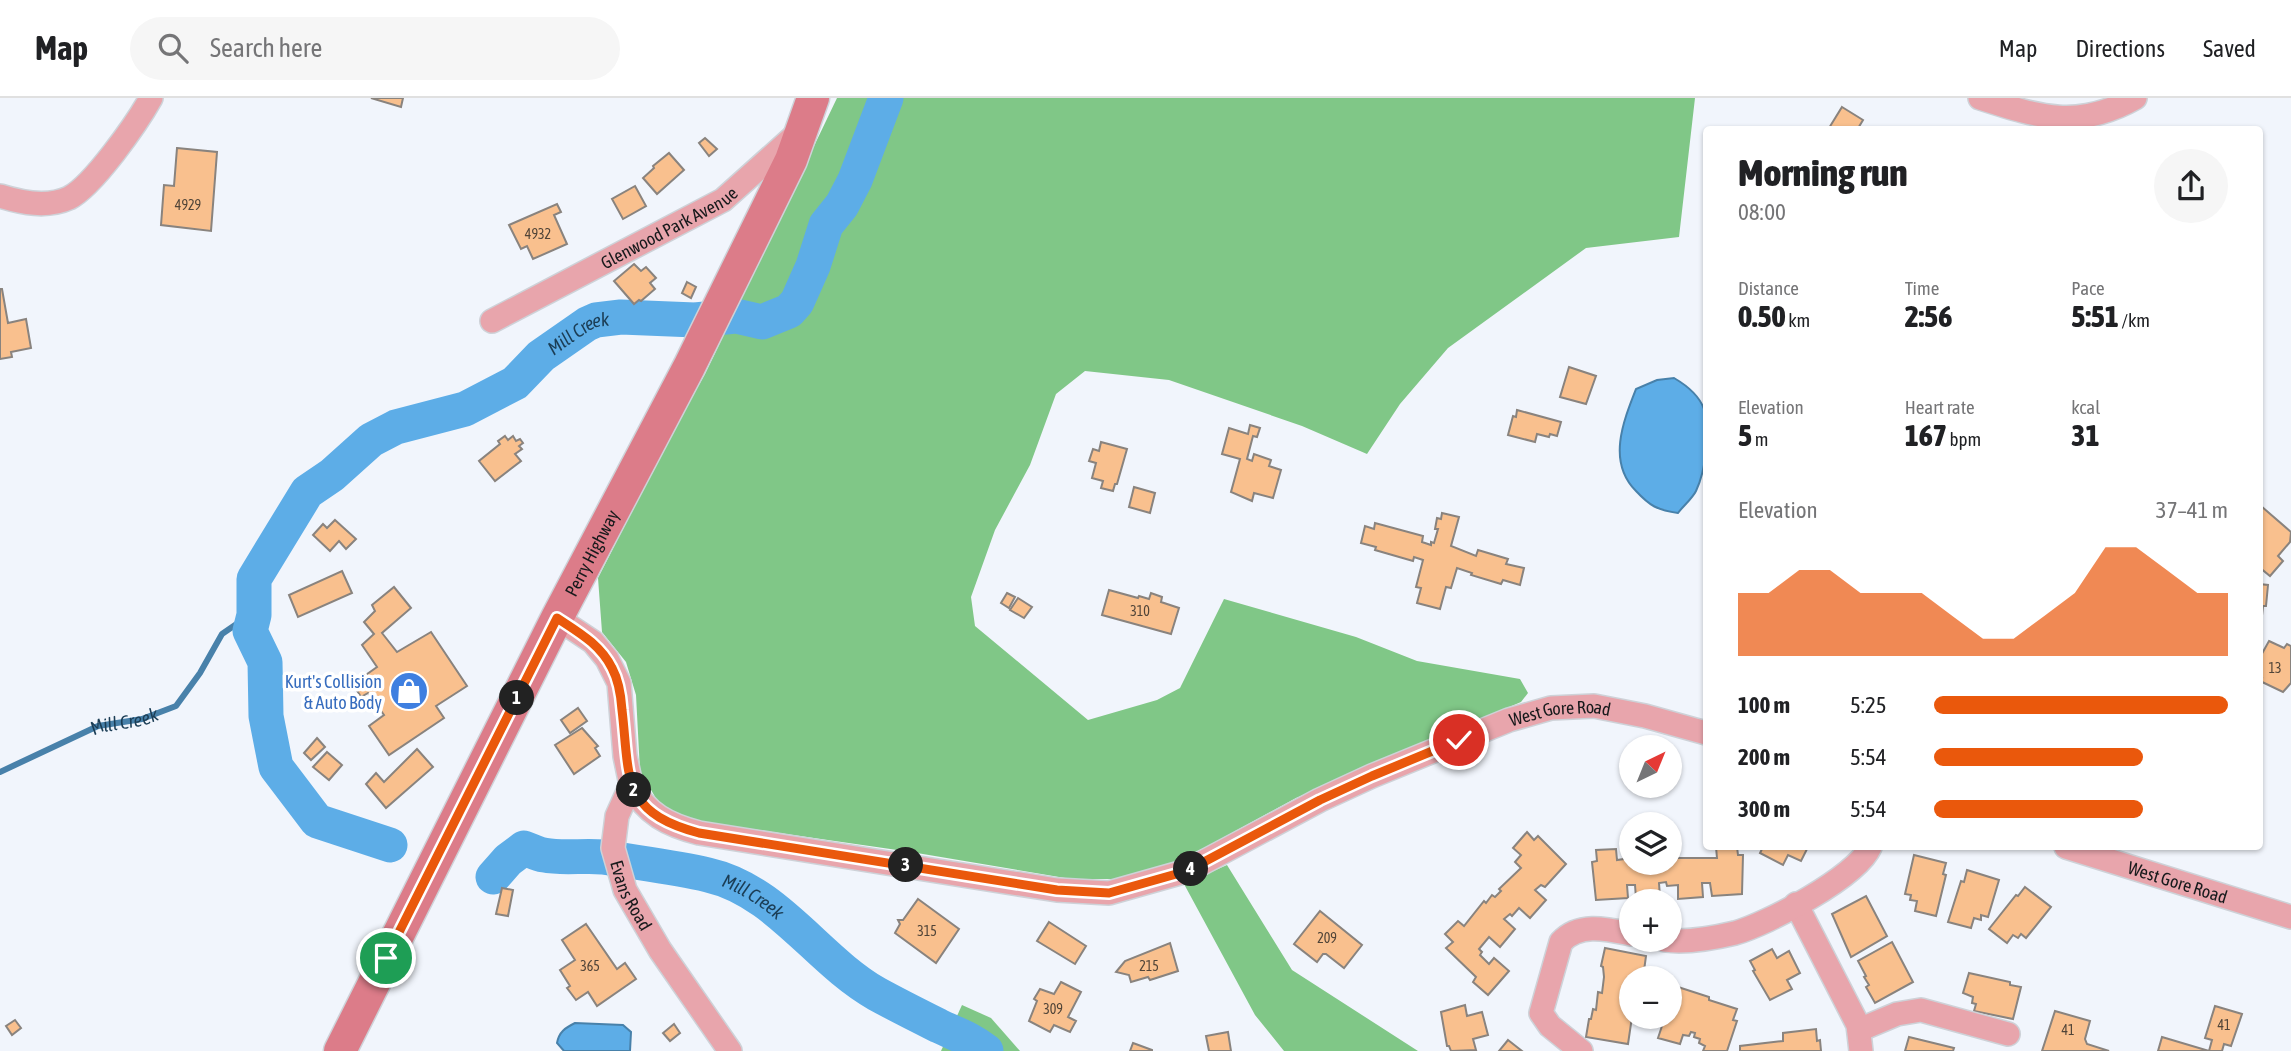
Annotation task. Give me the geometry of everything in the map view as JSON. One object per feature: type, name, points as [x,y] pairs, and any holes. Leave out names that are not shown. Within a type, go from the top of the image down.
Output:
[{"type":"main road","name":"Perry Highway","points":[[340,1051],[557,618],[689,367],[791,160],[808,113]]},
{"type":"street","points":[[0,196],[32,203],[47,203],[70,197],[84,187],[112,154],[151,98]]},
{"type":"street","points":[[1980,98],[2052,118],[2075,119],[2101,114],[2135,98]]},
{"type":"street","name":"Glenwood Park Avenue","points":[[492,321],[723,200],[808,113]]},
{"type":"street","points":[[557,618],[593,642],[614,670],[621,699],[625,756],[631,785]]},
{"type":"street","name":"West Gore Road","points":[[631,785],[646,808],[667,821],[699,833],[1057,890],[1109,893],[1187,871],[1320,800],[1372,776],[1509,720],[1551,708],[1594,706],[1645,716],[1703,732]]},
{"type":"street","name":"Evans Road","points":[[631,785],[617,816],[613,848],[625,890],[666,960],[730,1051]]},
{"type":"street","points":[[1682,939],[1733,933],[1766,920],[1848,873],[1869,850]]},
{"type":"street","name":"West Gore Road","points":[[2076,850],[2291,917]]},
{"type":"street","points":[[1796,904],[1860,1040],[1898,1014],[1921,1010],[2008,1034]]},
{"type":"street","points":[[1581,1051],[1550,1026],[1541,1013],[1561,942],[1566,936],[1587,929],[1619,933]]},
{"type":"green space","points":[[837,98],[1695,98],[1679,237],[1586,248],[1448,348],[1400,404],[1367,454],[1302,426],[1169,380],[1085,371],[1056,394],[1030,465],[995,530],[971,597],[975,626],[1088,720],[1157,700],[1180,688],[1224,599],[1356,637],[1417,661],[1520,679],[1528,693],[1521,702],[1296,798],[1208,846],[1155,871],[1125,879],[1071,879],[911,852],[689,820],[661,807],[640,771],[636,695],[626,662],[602,632],[598,578],[669,438],[705,374]]},
{"type":"green space","points":[[1227,865],[1292,970],[1418,1051],[1284,1051],[1255,1015],[1184,884]]},
{"type":"green space","points":[[962,1005],[991,1018],[1020,1051],[941,1051]]},
{"type":"water","points":[[1674,378],[1699,399],[1703,407],[1703,469],[1694,494],[1678,513],[1654,506],[1641,496],[1627,480],[1620,455],[1626,415],[1636,389],[1657,380]]},
{"type":"water","points":[[575,1023],[623,1025],[631,1032],[630,1051],[564,1051],[557,1043],[559,1036]]},
{"type":"building","points":[[371,98],[403,98],[401,107]]},
{"type":"building","points":[[1842,107],[1863,120],[1859,126],[1830,126]]},
{"type":"building","points":[[705,138],[717,149],[709,156],[699,143]]},
{"type":"building","points":[[177,148],[217,152],[211,231],[161,225],[164,185],[174,186]]},
{"type":"building","points":[[669,153],[684,170],[657,194],[643,178]]},
{"type":"building","points":[[635,186],[646,206],[623,219],[612,199]]},
{"type":"building","points":[[557,204],[561,212],[554,215],[567,244],[533,259],[527,246],[521,249],[509,225]]},
{"type":"building","points":[[634,264],[641,271],[646,267],[656,278],[650,283],[655,289],[634,304],[614,281]]},
{"type":"building","points":[[687,282],[696,287],[691,298],[682,293]]},
{"type":"building","points":[[0,289],[8,323],[26,319],[31,348],[11,352],[12,357],[0,359]]},
{"type":"building","points":[[1569,367],[1596,376],[1586,404],[1560,397]]},
{"type":"building","points":[[1517,410],[1561,422],[1557,436],[1537,434],[1535,442],[1508,435]]},
{"type":"building","points":[[1250,425],[1260,428],[1257,437],[1253,436],[1247,459],[1252,461],[1254,454],[1271,460],[1269,466],[1281,470],[1273,498],[1254,493],[1252,501],[1231,492],[1240,459],[1222,454],[1229,428],[1248,434]]},
{"type":"building","points":[[505,436],[508,440],[513,436],[516,441],[520,439],[523,443],[519,446],[522,449],[515,454],[521,461],[495,481],[479,461],[500,444],[498,441]]},
{"type":"building","points":[[1101,442],[1127,449],[1113,491],[1101,488],[1103,481],[1092,478],[1096,463],[1089,461],[1093,449],[1099,451]]},
{"type":"building","points":[[1134,487],[1155,493],[1150,513],[1129,507]]},
{"type":"building","points":[[2263,508],[2291,532],[2290,542],[2278,556],[2283,561],[2270,576],[2263,570]]},
{"type":"building","points":[[1442,513],[1459,517],[1451,546],[1476,556],[1478,550],[1508,559],[1506,564],[1524,568],[1520,585],[1503,580],[1501,584],[1457,568],[1451,588],[1446,587],[1440,609],[1417,603],[1421,588],[1416,587],[1423,560],[1414,557],[1413,561],[1361,543],[1365,526],[1374,529],[1375,523],[1423,536],[1422,542],[1431,545],[1438,529],[1435,529],[1437,518],[1441,519]]},
{"type":"building","points":[[335,520],[356,539],[346,549],[339,541],[330,551],[313,535],[323,524],[327,528]]},
{"type":"building","points":[[342,571],[352,593],[298,617],[289,595]]},
{"type":"building","points":[[2263,584],[2268,585],[2266,606],[2263,606]]},
{"type":"building","points":[[394,587],[411,608],[382,633],[397,652],[431,632],[467,686],[436,706],[444,718],[389,755],[369,726],[384,715],[368,693],[361,697],[353,684],[377,667],[362,645],[374,634],[364,622],[375,611],[372,605]]},
{"type":"building","points":[[1109,590],[1149,599],[1151,593],[1162,597],[1161,602],[1179,608],[1171,634],[1102,615]]},
{"type":"building","points":[[1007,593],[1015,597],[1009,608],[1001,603]]},
{"type":"building","points":[[1018,598],[1032,607],[1024,618],[1010,610]]},
{"type":"building","points":[[2269,641],[2284,648],[2287,644],[2291,646],[2291,683],[2283,692],[2263,682],[2263,652]]},
{"type":"building","points":[[578,708],[587,721],[570,733],[561,720]]},
{"type":"building","points":[[582,728],[598,746],[595,748],[600,756],[574,774],[555,745]]},
{"type":"building","points":[[317,738],[325,747],[311,760],[304,753]]},
{"type":"building","points":[[417,749],[433,767],[386,808],[366,784],[376,773],[384,782]]},
{"type":"building","points":[[327,752],[342,765],[329,780],[313,767]]},
{"type":"building","points":[[1527,832],[1534,840],[1538,836],[1566,864],[1545,887],[1541,885],[1535,890],[1546,900],[1530,918],[1519,908],[1512,916],[1510,914],[1504,919],[1515,929],[1500,947],[1489,937],[1479,949],[1482,952],[1480,955],[1489,964],[1494,958],[1509,971],[1488,995],[1473,982],[1476,977],[1446,948],[1453,942],[1445,934],[1458,921],[1464,926],[1484,901],[1486,903],[1492,895],[1495,897],[1501,891],[1499,889],[1521,868],[1515,862],[1521,855],[1513,848]]},
{"type":"building","points":[[1616,849],[1619,875],[1682,875],[1682,858],[1717,858],[1716,850],[1737,850],[1738,855],[1743,855],[1742,894],[1712,896],[1710,883],[1702,883],[1703,897],[1682,899],[1682,889],[1678,889],[1678,885],[1667,886],[1666,882],[1659,883],[1659,889],[1635,889],[1635,885],[1627,885],[1627,889],[1619,889],[1619,899],[1596,900],[1592,862],[1597,861],[1596,850]]},
{"type":"building","points":[[1762,850],[1806,850],[1801,861],[1788,855],[1783,865],[1760,853]]},
{"type":"building","points":[[1914,855],[1946,863],[1943,874],[1946,875],[1936,916],[1915,911],[1917,901],[1910,900],[1911,895],[1905,894]]},
{"type":"building","points":[[1967,870],[1999,880],[1988,917],[1981,915],[1981,920],[1974,918],[1971,928],[1948,922]]},
{"type":"building","points":[[2025,887],[2051,907],[2026,938],[2021,934],[2018,938],[2013,935],[2007,943],[1989,929]]},
{"type":"building","points":[[502,888],[513,890],[508,916],[496,914]]},
{"type":"building","points":[[1866,896],[1887,936],[1851,957],[1832,914]]},
{"type":"building","points":[[918,899],[959,929],[936,963],[895,933],[900,924],[898,920],[903,920]]},
{"type":"building","points":[[1320,911],[1362,945],[1344,968],[1326,954],[1317,962],[1294,944]]},
{"type":"building","points":[[1049,922],[1086,946],[1075,964],[1037,941]]},
{"type":"building","points":[[586,924],[617,969],[625,963],[636,979],[597,1006],[588,992],[576,1000],[567,988],[570,986],[560,970],[575,960],[562,940]]},
{"type":"building","points":[[1892,942],[1913,982],[1875,1003],[1866,987],[1869,985],[1858,961]]},
{"type":"building","points":[[1170,943],[1178,971],[1150,980],[1148,977],[1131,982],[1129,975],[1116,972],[1125,961]]},
{"type":"building","points":[[1605,948],[1646,956],[1645,966],[1619,966],[1619,1029],[1630,1029],[1628,1044],[1586,1037],[1589,1019],[1593,1009],[1596,1010],[1598,992],[1602,993],[1604,977],[1601,966]]},
{"type":"building","points":[[1772,949],[1777,958],[1789,951],[1800,973],[1787,980],[1792,989],[1770,1000],[1750,961]]},
{"type":"building","points":[[1969,973],[2021,987],[2013,1019],[1974,1011],[1976,1004],[1972,1003],[1973,997],[1963,993]]},
{"type":"building","points":[[1061,982],[1081,992],[1068,1017],[1076,1021],[1070,1032],[1054,1025],[1050,1032],[1029,1021],[1037,1001],[1034,999],[1040,989],[1054,994]]},
{"type":"building","points":[[1682,988],[1737,1009],[1733,1020],[1737,1021],[1727,1051],[1703,1051],[1705,1046],[1699,1043],[1700,1039],[1694,1037],[1695,1033],[1691,1032],[1689,1036],[1683,1035],[1680,1044],[1658,1038],[1661,1029],[1682,1029]]},
{"type":"building","points":[[1465,1005],[1467,1016],[1482,1012],[1488,1035],[1473,1039],[1476,1050],[1451,1051],[1447,1046],[1441,1012]]},
{"type":"building","points":[[2215,1006],[2242,1014],[2231,1046],[2224,1044],[2222,1051],[2209,1051],[2212,1040],[2205,1038]]},
{"type":"building","points":[[2055,1011],[2090,1021],[2085,1039],[2087,1044],[2109,1051],[2042,1051]]},
{"type":"building","points":[[15,1020],[21,1028],[12,1035],[6,1026]]},
{"type":"building","points":[[674,1024],[680,1033],[670,1041],[663,1033]]},
{"type":"building","points":[[1816,1029],[1821,1051],[1740,1051],[1740,1046],[1783,1041],[1783,1033]]},
{"type":"building","points":[[1228,1032],[1231,1051],[1209,1051],[1206,1036]]},
{"type":"building","points":[[1909,1037],[1954,1048],[1953,1051],[1905,1051]]},
{"type":"building","points":[[2162,1037],[2209,1051],[2158,1051]]},
{"type":"building","points":[[1508,1040],[1522,1051],[1499,1051]]},
{"type":"building","points":[[1133,1043],[1152,1050],[1152,1051],[1130,1051]]},
{"type":"waterway","name":"Mill Creek","points":[[390,845],[317,821],[276,767],[266,716],[265,662],[250,631],[254,615],[254,579],[307,492],[332,475],[371,440],[396,427],[465,409],[515,383],[541,356],[596,320],[621,317],[695,320],[736,316],[762,322],[789,311],[797,302],[813,266],[826,225],[842,205],[855,180],[886,98]]},
{"type":"waterway","name":"Mill Creek","points":[[0,772],[98,726],[142,719],[176,706],[200,673],[222,634],[254,612]]},
{"type":"waterway","name":"Mill Creek","points":[[493,877],[508,860],[524,848],[551,856],[603,857],[669,867],[733,883],[776,911],[855,980],[986,1051]]},
{"type":"place","name":"Kurt's Collision & Auto Body","points":[[409,691]]},
{"type":"route","points":[[386,958],[557,618],[593,642],[614,670],[619,683],[625,756],[631,785],[646,808],[667,821],[699,833],[1057,890],[1109,893],[1187,871],[1320,800],[1459,740]]}]
